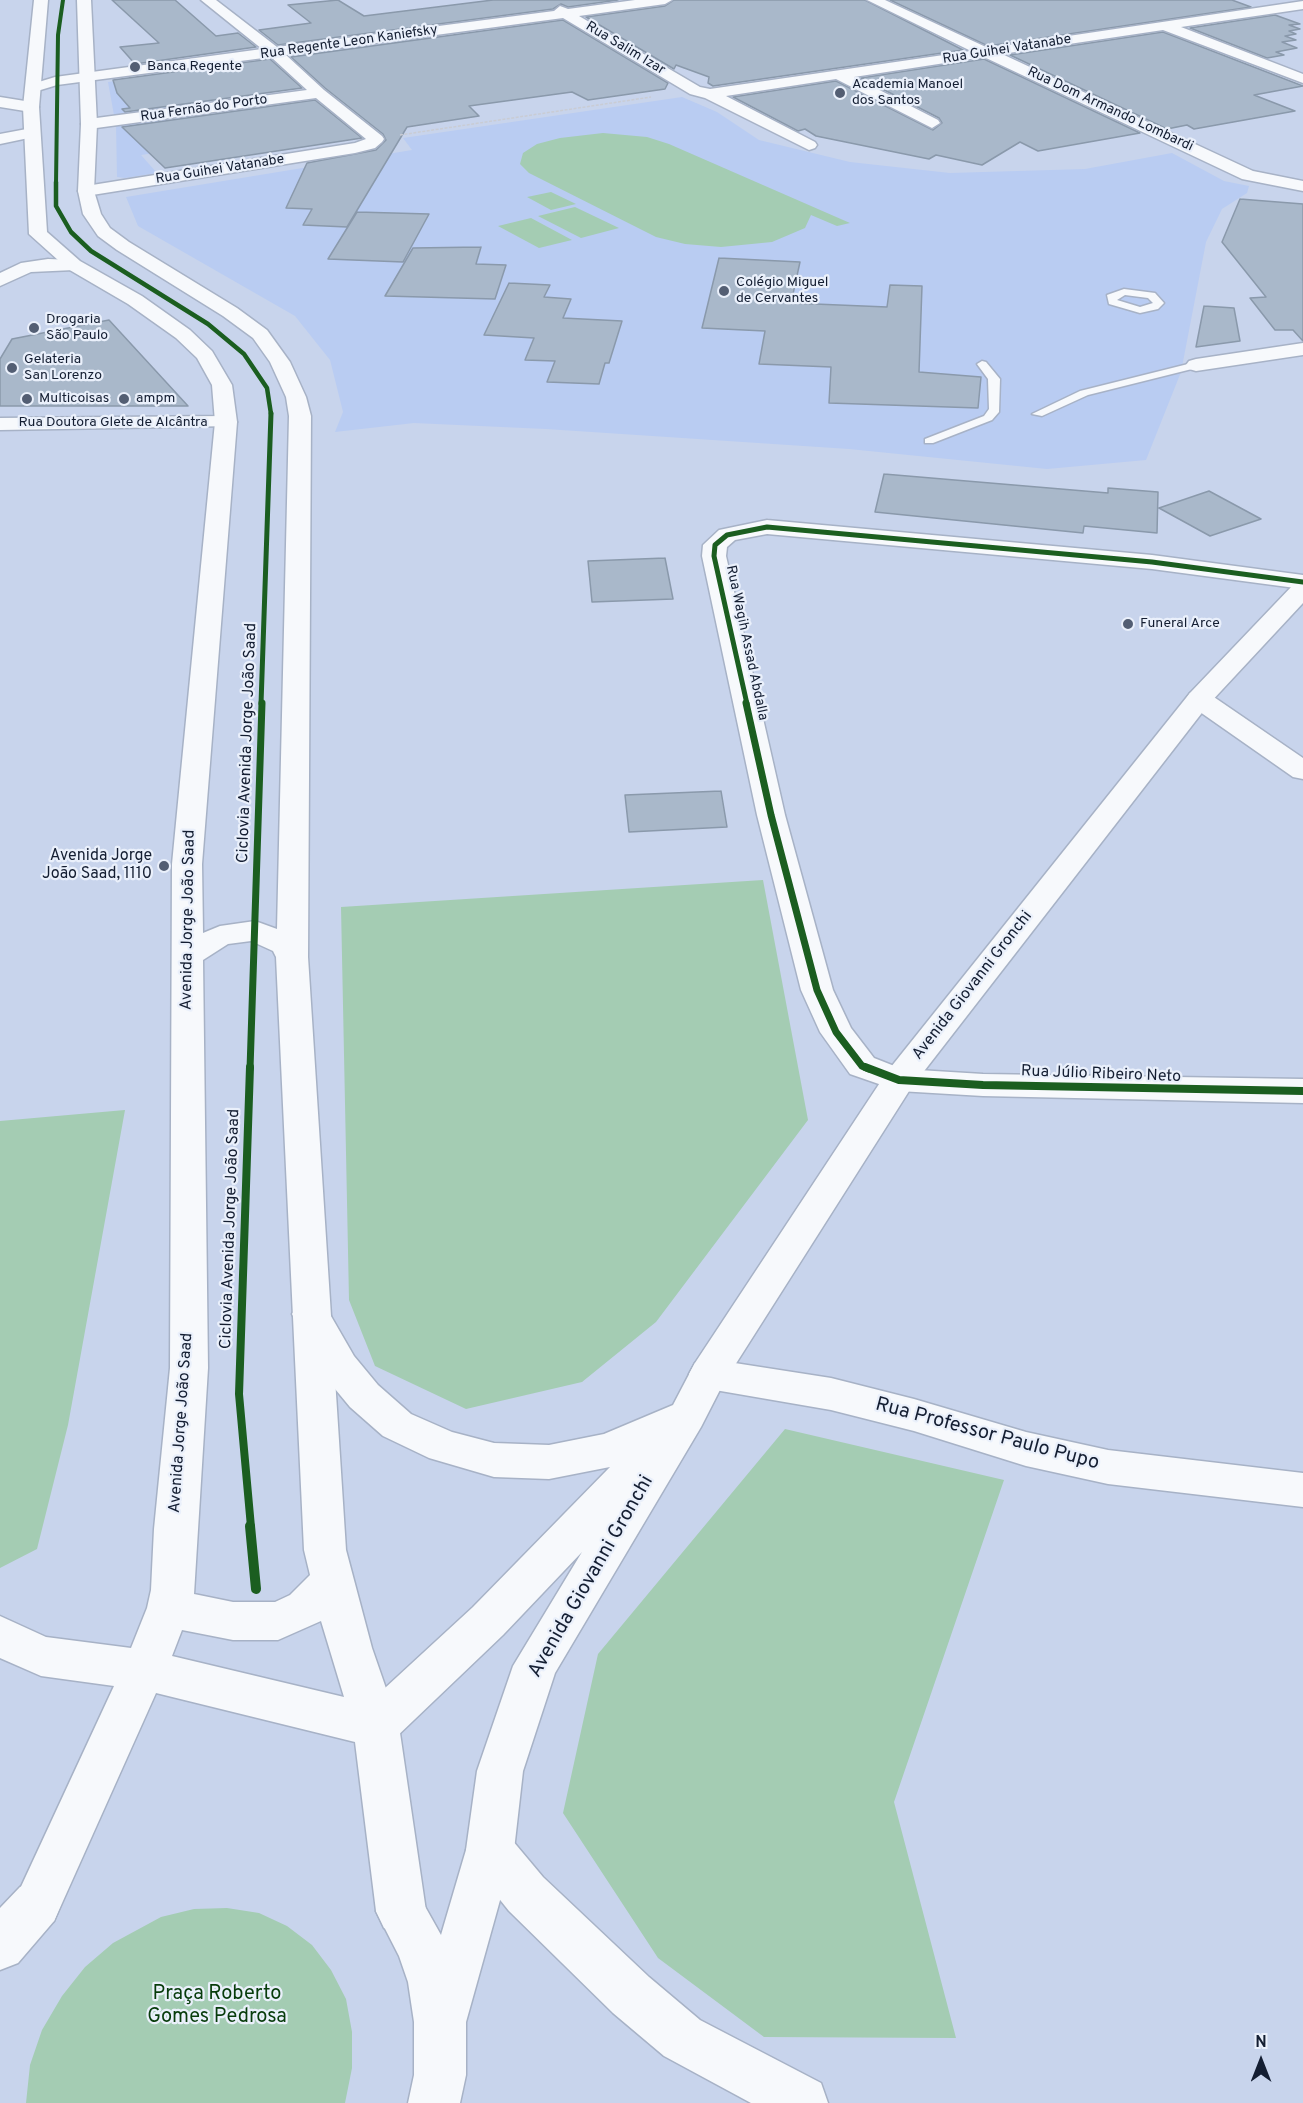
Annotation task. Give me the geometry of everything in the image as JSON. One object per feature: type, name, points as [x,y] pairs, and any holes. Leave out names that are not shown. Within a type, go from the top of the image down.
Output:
[{"type":"street","name":"Avenida Jorge João Saad","points":[[0,1945],[38,1904],[144,1670],[169,1608],[175,1570],[175,1529],[189,1368],[187,864],[226,422],[222,385],[205,355],[183,334],[135,300],[74,265],[38,234],[32,109],[40,0]]},
{"type":"street","points":[[84,0],[89,124],[86,191],[92,214],[104,232],[158,269],[230,312],[260,334],[280,362],[296,398],[300,416],[292,957],[325,1550],[350,1648],[376,1726],[401,1911],[420,1945],[433,1982],[440,2022],[440,2075],[434,2103]]},
{"type":"street","points":[[208,0],[276,53],[319,93],[376,139]]},
{"type":"street","name":"Rua Salim Izar","points":[[543,0],[703,92],[809,145]]},
{"type":"street","name":"Rua Regente Leon Kaniefsky","points":[[0,139],[32,109],[54,81],[665,0]]},
{"type":"street","name":"Rua Dom Armando Lombardi","points":[[874,0],[1248,175]]},
{"type":"street","points":[[1215,3],[1242,14]]},
{"type":"street","name":"Rua Guihei Vatanabe","points":[[703,92],[839,75],[1303,4]]},
{"type":"street","points":[[1268,10],[1294,19]]},
{"type":"street","points":[[1164,26],[1303,79]]},
{"type":"street","points":[[38,36],[86,34]]},
{"type":"street","points":[[839,75],[932,123]]},
{"type":"street","name":"Rua Fernão do Porto","points":[[89,124],[319,93]]},
{"type":"street","points":[[0,102],[32,109]]},
{"type":"street","name":"Rua Guihei Vatanabe","points":[[86,191],[355,148],[369,145],[376,139]]},
{"type":"street","points":[[1248,175],[1303,179]]},
{"type":"street","points":[[1248,175],[1303,186]]},
{"type":"street","points":[[0,279],[12,253]]},
{"type":"street","points":[[0,279],[27,267],[74,265]]},
{"type":"street","points":[[1196,366],[1303,349]]},
{"type":"street","name":"Rua Doutora Glete de Alcântra","points":[[0,424],[226,422]]},
{"type":"street","name":"Rua Wagih Assad Abdalla","points":[[899,1080],[862,1066],[836,1032],[817,990],[771,815],[723,608],[714,556],[715,544],[727,535],[745,529],[796,528],[1152,561],[1303,582]]},
{"type":"street","name":"Avenida Giovanni Gronchi","points":[[440,2022],[490,1850],[500,1771],[535,1666],[687,1416],[709,1374],[899,1080],[1199,699],[1303,589]]},
{"type":"street","points":[[1199,699],[1303,771]]},
{"type":"street","points":[[188,956],[220,936],[255,932],[284,944],[292,957]]},
{"type":"street","name":"Rua Júlio Ribeiro Neto","points":[[899,1080],[1006,1086],[1303,1091]]},
{"type":"street","points":[[311,1314],[340,1367],[364,1396],[397,1425],[443,1446],[494,1460],[549,1462],[610,1450],[687,1416]]},
{"type":"street","name":"Rua Professor Paulo Pupo","points":[[709,1374],[831,1394],[914,1415],[1026,1449],[1108,1467],[1184,1478],[1303,1490]]},
{"type":"street","name":"Avenida Giovanni Gronchi","points":[[376,1726],[488,1621],[687,1416]]},
{"type":"street","points":[[169,1608],[233,1621],[278,1621],[305,1609],[332,1582]]},
{"type":"street","points":[[0,1636],[41,1656],[144,1670],[376,1726]]},
{"type":"street","points":[[490,1850],[534,1901],[631,1995],[682,2038],[805,2103]]},
{"type":"lane","points":[[929,441],[988,418],[995,410],[994,379],[982,364]]},
{"type":"lane","points":[[1038,414],[1084,393],[1196,366]]},
{"type":"path","points":[[376,139],[703,92]]},
{"type":"shaded area","points":[[162,75],[164,93],[179,108],[114,115],[108,82]]},
{"type":"shaded area","name":"Colégio Miguel de Cervantes","points":[[682,97],[717,112],[759,140],[850,162],[950,173],[1085,169],[1172,153],[1224,181],[1249,186],[1247,193],[1222,209],[1206,242],[1181,372],[1146,460],[1047,469],[849,449],[546,429],[414,423],[335,432],[343,412],[330,360],[295,316],[138,226],[126,197],[412,150],[403,138]]},
{"type":"shaded area","points":[[164,118],[195,147],[141,155],[157,173],[117,177],[116,125]]},
{"type":"green space","points":[[603,133],[647,137],[669,144],[850,223],[837,226],[811,215],[805,228],[772,242],[721,247],[685,244],[656,237],[529,173],[520,164],[523,153],[537,144],[560,138]]},
{"type":"green space","points":[[551,192],[576,204],[551,210],[527,197]]},
{"type":"green space","points":[[575,207],[619,228],[581,238],[538,216]]},
{"type":"green space","points":[[531,218],[572,240],[539,248],[498,226]]},
{"type":"green space","points":[[763,880],[808,1120],[656,1322],[582,1382],[466,1409],[375,1366],[349,1300],[341,907]]},
{"type":"green space","points":[[125,1110],[68,1425],[37,1549],[0,1568],[0,1121]]},
{"type":"green space","points":[[785,1429],[1004,1480],[894,1802],[956,2038],[764,2037],[658,1958],[563,1813],[598,1654]]},
{"type":"green space","name":"Praça Roberto Gomes Pedrosa","points":[[227,1908],[259,1913],[287,1926],[312,1945],[331,1970],[346,1999],[352,2032],[352,2068],[345,2103],[26,2103],[30,2065],[42,2030],[62,1996],[85,1967],[113,1943],[161,1917],[194,1909]]},
{"type":"building","points":[[112,0],[175,0],[216,36],[238,33],[256,47],[135,64],[120,47],[159,43]]},
{"type":"building","points":[[338,0],[364,16],[493,0],[618,0],[568,7],[561,4],[553,9],[278,45],[259,30],[311,23],[288,5]]},
{"type":"building","points":[[674,0],[865,0],[963,50],[713,86],[708,83],[709,77],[676,65],[674,69],[586,17],[665,6]]},
{"type":"building","points":[[890,0],[1232,0],[1251,7],[988,46]]},
{"type":"building","points":[[1275,15],[1300,24],[1289,25],[1300,29],[1289,31],[1296,34],[1285,36],[1296,40],[1282,42],[1297,48],[1276,52],[1284,55],[1267,58],[1190,28]]},
{"type":"building","points":[[563,20],[668,83],[665,89],[588,100],[572,92],[469,106],[479,116],[407,127],[347,227],[303,225],[312,209],[286,208],[307,163],[376,150],[386,140],[383,134],[325,88],[291,57]]},
{"type":"building","points":[[1163,32],[1303,86],[1254,95],[1295,111],[1194,129],[1187,125],[1167,129],[1010,55]]},
{"type":"building","points":[[270,59],[302,88],[125,112],[122,109],[130,108],[117,93],[113,80]]},
{"type":"building","points":[[984,59],[1140,133],[1038,151],[1020,142],[982,165],[936,155],[929,159],[816,136],[805,129],[798,131],[733,97],[836,81],[933,130],[942,123],[939,118],[861,78]]},
{"type":"building","points":[[315,100],[362,138],[165,168],[122,127]]},
{"type":"building","points":[[1240,199],[1303,204],[1303,341],[1293,330],[1275,330],[1250,298],[1266,297],[1222,242]]},
{"type":"building","points":[[357,212],[429,214],[403,262],[328,259]]},
{"type":"building","points":[[481,247],[476,264],[506,265],[495,299],[385,296],[413,248]]},
{"type":"building","points":[[719,258],[800,262],[791,303],[887,307],[890,285],[922,286],[919,372],[981,377],[978,408],[829,403],[831,367],[759,364],[765,331],[702,328]]},
{"type":"building","points":[[509,283],[550,285],[544,297],[571,299],[563,318],[622,321],[609,363],[605,363],[599,384],[547,382],[555,361],[525,360],[534,338],[484,335]]},
{"type":"building","points":[[1204,306],[1234,308],[1240,341],[1196,347]]},
{"type":"building","points":[[109,320],[188,406],[0,406],[0,359],[12,339]]},
{"type":"building","points":[[884,474],[1108,493],[1108,488],[1158,492],[1157,533],[1084,526],[1083,533],[875,512]]},
{"type":"building","points":[[1209,491],[1261,519],[1210,536],[1159,508]]},
{"type":"building","points":[[665,558],[673,599],[592,602],[588,561]]},
{"type":"building","points":[[721,791],[727,827],[629,832],[625,795]]},
{"type":"cycle path","name":"Ciclovia Avenida Jorge João Saad","points":[[63,0],[58,35],[56,206],[71,232],[91,251],[208,324],[244,354],[267,388],[271,411],[239,1394],[256,1589]]},
{"type":"cycle path","points":[[1303,582],[1152,562],[767,527],[727,535],[715,545],[714,556],[771,815],[817,990],[836,1032],[862,1066],[899,1080],[983,1085],[1303,1091]]},
{"type":"place","name":"Banca Regente","points":[[135,67]]},
{"type":"place","name":"Academia Manoel dos Santos","points":[[840,93]]},
{"type":"place","name":"Colégio Miguel de Cervantes","points":[[724,291]]},
{"type":"place","name":"Drogaria São Paulo","points":[[34,328]]},
{"type":"place","name":"Gelateria San Lorenzo","points":[[12,368]]},
{"type":"place","name":"Multicoisas","points":[[27,399]]},
{"type":"place","name":"ampm","points":[[124,399]]},
{"type":"place","name":"Funeral Arce","points":[[1128,624]]},
{"type":"place","name":"Avenida Jorge João Saad, 1110","points":[[164,866]]}]
